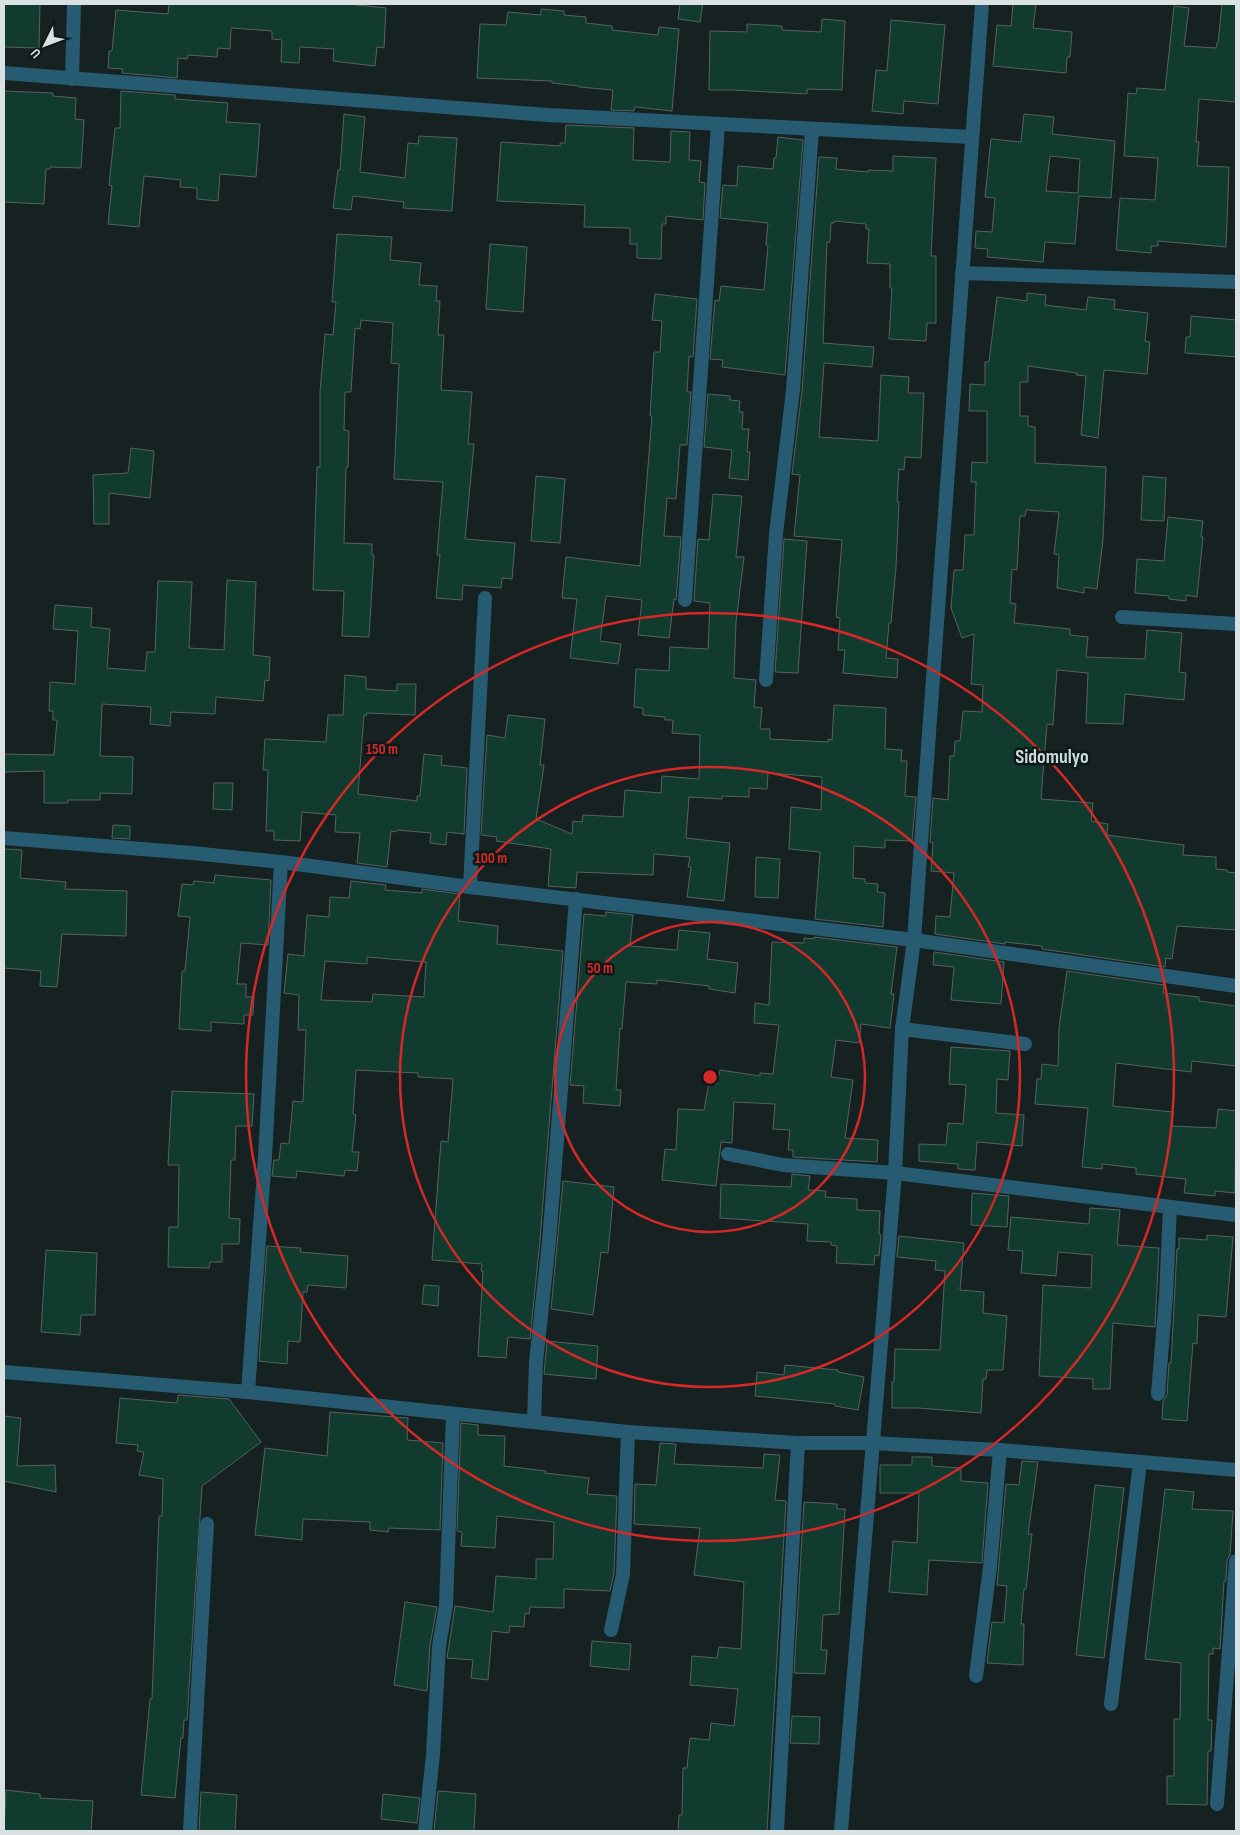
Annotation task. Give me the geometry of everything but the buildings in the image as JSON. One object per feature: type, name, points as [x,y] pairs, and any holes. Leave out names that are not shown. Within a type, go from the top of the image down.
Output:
[{"type":"street","points":[[72,79],[74,4]]},
{"type":"street","points":[[841,1831],[895,1173],[902,1029],[914,940],[982,4]]},
{"type":"street","points":[[4,73],[548,115],[971,137]]},
{"type":"street","points":[[685,600],[718,124]]},
{"type":"street","points":[[766,680],[776,534],[793,390],[812,130]]},
{"type":"street","points":[[962,273],[1236,282]]},
{"type":"street","points":[[470,887],[486,598]]},
{"type":"street","points":[[1122,617],[1236,624]]},
{"type":"street","points":[[4,838],[281,862],[470,887],[914,940],[1236,986]]},
{"type":"street","points":[[248,1392],[266,1147],[281,862]]},
{"type":"street","points":[[534,1421],[536,1362],[549,1241],[576,899]]},
{"type":"street","points":[[902,1029],[1025,1044]]},
{"type":"street","points":[[728,1154],[783,1165],[895,1173],[1236,1215]]},
{"type":"street","points":[[1158,1394],[1166,1296],[1170,1208]]},
{"type":"street","points":[[4,1372],[248,1392],[628,1432],[798,1444],[872,1443],[1000,1450],[1236,1470]]},
{"type":"street","points":[[425,1831],[433,1754],[439,1646],[446,1605],[453,1414]]},
{"type":"street","points":[[611,1630],[623,1574],[628,1432]]},
{"type":"street","points":[[777,1831],[798,1444]]},
{"type":"street","points":[[976,1676],[990,1568],[1000,1450]]},
{"type":"street","points":[[1111,1704],[1140,1462]]},
{"type":"street","points":[[190,1831],[207,1524]]},
{"type":"street","points":[[1217,1804],[1236,1561]]},
{"type":"district","name":"Sidomulyo","points":[[1052,756]]}]
